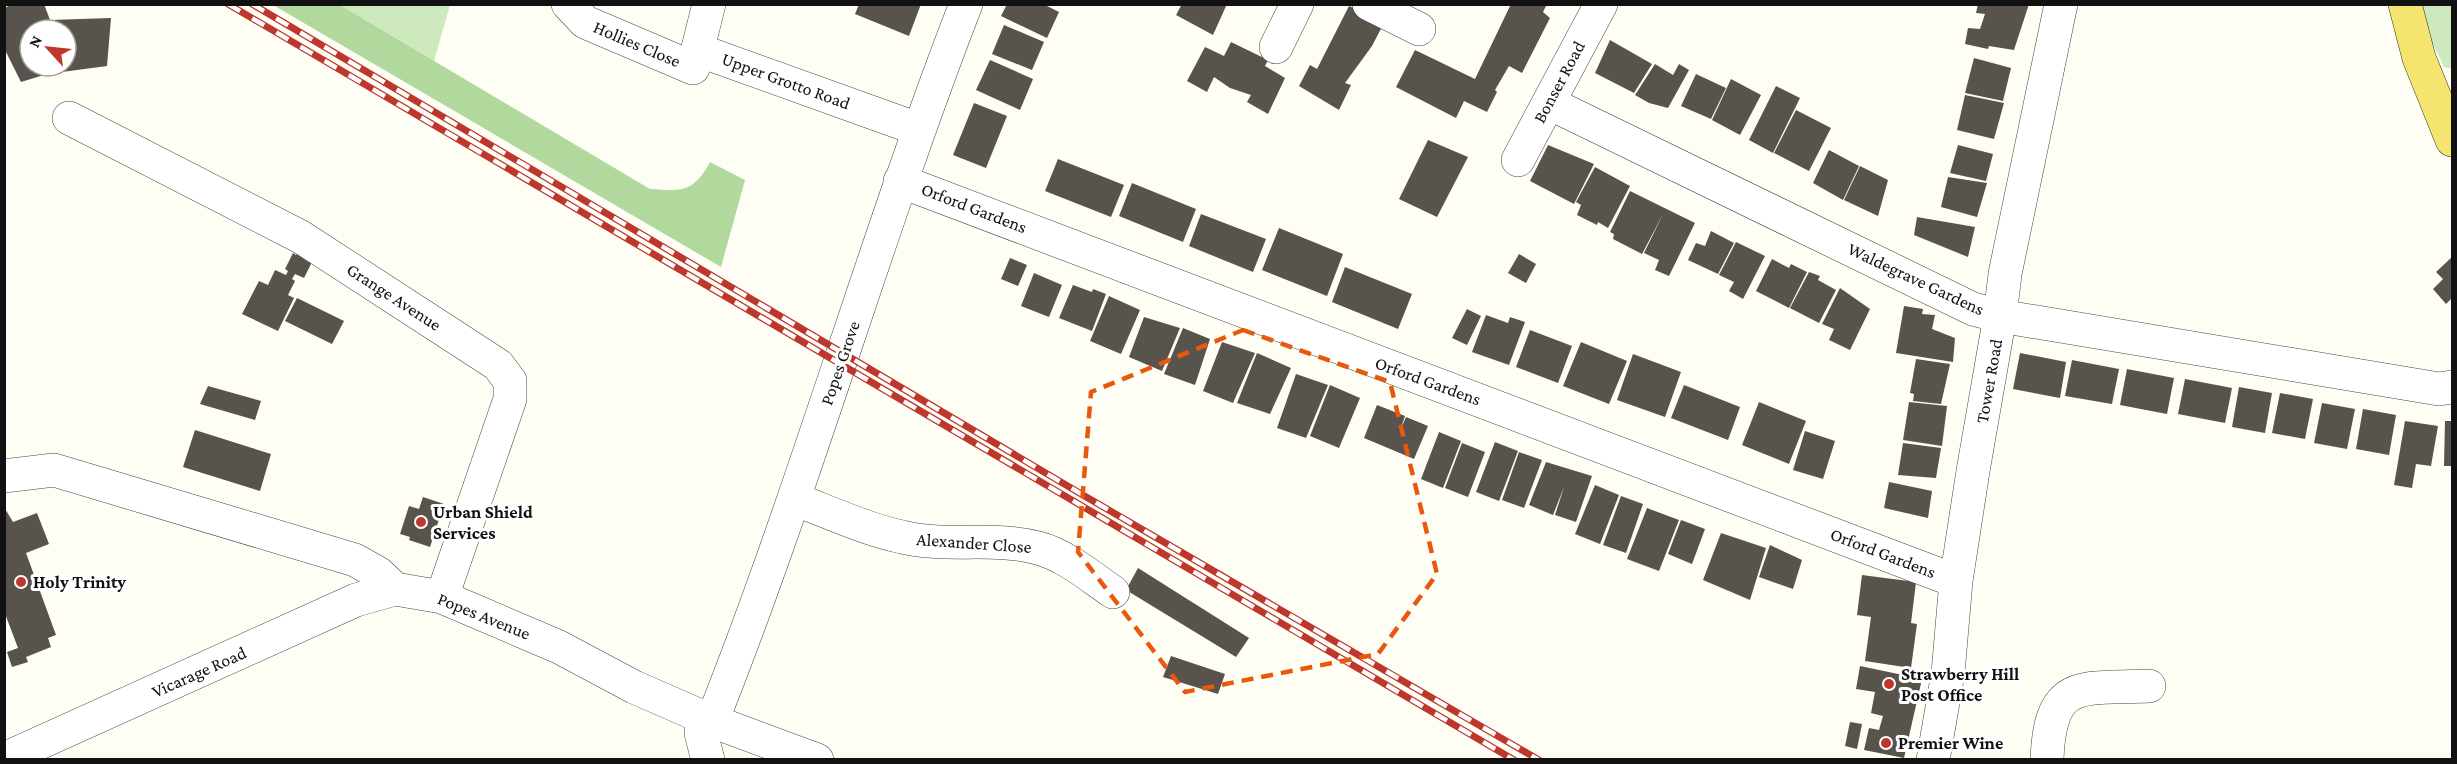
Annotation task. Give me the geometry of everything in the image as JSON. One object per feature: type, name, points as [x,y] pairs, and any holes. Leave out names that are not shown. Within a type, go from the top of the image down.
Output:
[{"type":"main road","points":[[2405,4],[2419,58],[2452,140]]},
{"type":"street","name":"Hollies Close","points":[[568,4],[585,22],[693,68],[698,50]]},
{"type":"street","name":"Upper Grotto Road","points":[[710,4],[698,50],[918,129]]},
{"type":"street","name":"Popes Grove","points":[[708,719],[794,499],[918,129],[966,4]]},
{"type":"street","points":[[1276,47],[1297,4]]},
{"type":"street","points":[[1369,4],[1419,29]]},
{"type":"street","name":"Bonser Road","points":[[1518,160],[1600,4]]},
{"type":"street","name":"Tower Road","points":[[1934,759],[1948,673],[1956,581],[2005,274],[2061,4]]},
{"type":"street","name":"Waldegrave Gardens","points":[[1549,103],[1973,309],[2000,316],[2439,389],[2452,387]]},
{"type":"street","name":"Grange Avenue","points":[[69,118],[301,237],[498,365],[510,381],[510,399],[442,597]]},
{"type":"street","name":"Orford Gardens","points":[[900,181],[1956,581]]},
{"type":"street","points":[[4,476],[54,470],[355,560],[378,573],[394,589]]},
{"type":"street","name":"Alexander Close","points":[[794,499],[900,537],[934,543],[977,542],[1039,548],[1057,556],[1113,592]]},
{"type":"street","name":"Popes Avenue","points":[[394,589],[442,597],[559,647],[634,687],[708,719],[817,759]]},
{"type":"street","name":"Vicarage Road","points":[[4,759],[356,600],[394,589]]},
{"type":"street","points":[[2047,759],[2048,734],[2057,705],[2078,689],[2149,686]]},
{"type":"street","points":[[708,719],[701,733],[708,759]]},
{"type":"highlighted area","points":[[1243,330],[1390,382],[1437,574],[1378,654],[1185,692],[1078,552],[1091,392]]},
{"type":"green space","points":[[273,5],[340,5],[650,189],[679,190],[686,188],[698,180],[710,162],[745,180],[721,267]]},
{"type":"green space","points":[[340,5],[450,5],[434,61]]},
{"type":"green space","points":[[2418,5],[2452,5],[2452,69],[2444,67],[2422,21]]},
{"type":"building","points":[[12,4],[44,4],[49,18],[18,18],[18,76],[5,50],[5,8]]},
{"type":"building","points":[[859,4],[921,4],[909,36],[855,14]]},
{"type":"building","points":[[1007,4],[1043,4],[1059,12],[1047,38],[1001,16]]},
{"type":"building","points":[[1182,4],[1227,4],[1213,35],[1176,15]]},
{"type":"building","points":[[1511,4],[1547,4],[1543,12],[1550,18],[1522,73],[1509,66],[1495,90],[1497,92],[1487,112],[1464,101],[1456,118],[1396,87],[1415,50],[1475,79]]},
{"type":"building","points":[[1978,4],[2029,4],[2014,50],[1989,46],[1988,49],[1965,44],[1968,28],[1980,29],[1985,14],[1976,13]]},
{"type":"building","points":[[1349,6],[1385,21],[1372,46],[1345,83],[1351,85],[1339,110],[1299,86],[1310,65],[1317,69]]},
{"type":"building","points":[[111,18],[107,66],[78,70],[78,19]]},
{"type":"building","points":[[1004,25],[1044,42],[1032,70],[992,54]]},
{"type":"building","points":[[1610,40],[1652,64],[1634,93],[1595,73]]},
{"type":"building","points":[[1231,42],[1268,60],[1265,66],[1285,78],[1268,114],[1247,102],[1251,95],[1230,88],[1214,77],[1207,92],[1187,81],[1205,47],[1224,56]]},
{"type":"building","points":[[1974,58],[2011,68],[2003,101],[1965,93]]},
{"type":"building","points":[[990,60],[1033,79],[1020,110],[976,90]]},
{"type":"building","points":[[1655,64],[1673,75],[1679,64],[1689,70],[1668,108],[1649,103],[1635,95]]},
{"type":"building","points":[[1696,74],[1726,88],[1711,119],[1681,106]]},
{"type":"building","points":[[19,78],[34,78],[21,82]]},
{"type":"building","points":[[1731,79],[1761,95],[1740,135],[1712,120]]},
{"type":"building","points":[[1776,86],[1800,98],[1773,153],[1749,140]]},
{"type":"building","points":[[1965,95],[2004,103],[1994,139],[1957,130]]},
{"type":"building","points":[[974,103],[1007,116],[986,168],[953,155]]},
{"type":"building","points":[[1796,110],[1831,128],[1809,171],[1774,153]]},
{"type":"building","points":[[1428,140],[1468,157],[1437,217],[1399,199]]},
{"type":"building","points":[[1548,145],[1594,164],[1574,204],[1530,181]]},
{"type":"building","points":[[1958,145],[1993,154],[1986,181],[1950,173]]},
{"type":"building","points":[[1829,150],[1859,166],[1843,200],[1813,183]]},
{"type":"building","points":[[1058,159],[1124,185],[1111,217],[1045,191]]},
{"type":"building","points":[[1860,166],[1888,180],[1878,216],[1844,200]]},
{"type":"building","points":[[1595,167],[1630,186],[1608,228],[1577,215],[1581,205],[1576,202]]},
{"type":"building","points":[[1948,177],[1987,183],[1977,217],[1941,207]]},
{"type":"building","points":[[1132,183],[1196,209],[1183,242],[1119,216]]},
{"type":"building","points":[[1630,191],[1695,223],[1669,276],[1655,270],[1659,260],[1644,253],[1663,214],[1642,254],[1613,239],[1614,234],[1610,232]]},
{"type":"building","points":[[1201,214],[1266,239],[1253,272],[1189,246]]},
{"type":"building","points":[[1917,217],[1975,227],[1968,257],[1914,235]]},
{"type":"building","points":[[1279,228],[1343,254],[1327,296],[1262,270]]},
{"type":"building","points":[[1711,231],[1734,243],[1718,274],[1688,260],[1696,243],[1705,246]]},
{"type":"building","points":[[1736,242],[1765,256],[1743,299],[1729,291],[1734,282],[1719,275]]},
{"type":"building","points":[[301,246],[315,256],[304,278],[295,274],[292,279],[295,281],[288,295],[294,298],[278,331],[242,314],[259,281],[268,285],[275,270],[286,275],[288,271],[285,269],[293,253],[296,255]]},
{"type":"building","points":[[1519,254],[1536,264],[1526,283],[1508,273]]},
{"type":"building","points":[[2452,257],[2452,298],[2446,304],[2433,289],[2443,279],[2436,272]]},
{"type":"building","points":[[1010,258],[1027,265],[1018,286],[1001,279]]},
{"type":"building","points":[[1772,259],[1789,268],[1791,264],[1807,272],[1789,308],[1756,291]]},
{"type":"building","points":[[1345,267],[1412,294],[1398,329],[1332,302]]},
{"type":"building","points":[[1809,272],[1820,276],[1818,280],[1836,290],[1819,323],[1790,308]]},
{"type":"building","points":[[1034,273],[1062,285],[1049,317],[1021,306]]},
{"type":"building","points":[[1073,285],[1106,294],[1092,331],[1059,318]]},
{"type":"building","points":[[1840,288],[1870,309],[1850,350],[1829,340],[1834,329],[1822,324]]},
{"type":"building","points":[[1109,296],[1140,310],[1121,354],[1090,341]]},
{"type":"building","points":[[297,298],[344,321],[332,344],[285,321]]},
{"type":"building","points":[[1904,306],[1923,309],[1922,314],[1935,315],[1932,329],[1955,338],[1953,362],[1896,353]]},
{"type":"building","points":[[1467,309],[1481,316],[1467,345],[1452,338]]},
{"type":"building","points":[[1486,315],[1508,323],[1510,317],[1525,322],[1509,365],[1472,352]]},
{"type":"building","points":[[1144,317],[1180,328],[1162,371],[1129,357]]},
{"type":"building","points":[[1183,328],[1210,339],[1195,385],[1164,374]]},
{"type":"building","points":[[1530,330],[1572,346],[1558,383],[1516,367]]},
{"type":"building","points":[[1222,342],[1255,353],[1233,403],[1203,391]]},
{"type":"building","points":[[1581,342],[1627,361],[1609,404],[1563,386]]},
{"type":"building","points":[[1257,353],[1291,368],[1270,414],[1237,403]]},
{"type":"building","points":[[2020,353],[2066,362],[2060,398],[2013,389]]},
{"type":"building","points":[[1633,354],[1681,372],[1665,417],[1617,400]]},
{"type":"building","points":[[1916,359],[1950,364],[1941,404],[1913,401],[1914,394],[1910,393]]},
{"type":"building","points":[[2072,360],[2119,369],[2112,404],[2065,396]]},
{"type":"building","points":[[2127,369],[2174,378],[2167,414],[2120,405]]},
{"type":"building","points":[[1296,374],[1328,385],[1306,438],[1277,428]]},
{"type":"building","points":[[2185,379],[2232,388],[2225,423],[2178,414]]},
{"type":"building","points":[[1330,385],[1360,398],[1339,448],[1310,436]]},
{"type":"building","points":[[1684,385],[1740,407],[1728,440],[1671,418]]},
{"type":"building","points":[[208,386],[261,401],[255,420],[200,404]]},
{"type":"building","points":[[2239,387],[2272,393],[2265,433],[2232,427]]},
{"type":"building","points":[[2280,393],[2313,399],[2305,439],[2272,433]]},
{"type":"building","points":[[1759,402],[1806,421],[1789,464],[1742,445]]},
{"type":"building","points":[[1909,402],[1947,406],[1942,446],[1903,440]]},
{"type":"building","points":[[2322,403],[2355,409],[2347,449],[2314,443]]},
{"type":"building","points":[[1377,405],[1405,416],[1400,431],[1406,417],[1428,426],[1414,459],[1364,438]]},
{"type":"building","points":[[2363,409],[2396,415],[2389,455],[2356,449]]},
{"type":"building","points":[[2405,421],[2438,426],[2431,466],[2416,464],[2412,488],[2394,485]]},
{"type":"building","points":[[2445,421],[2452,421],[2452,466],[2444,466]]},
{"type":"building","points":[[195,430],[271,454],[260,491],[183,467]]},
{"type":"building","points":[[1805,431],[1835,441],[1823,479],[1793,470]]},
{"type":"building","points":[[1439,432],[1461,441],[1443,488],[1421,479]]},
{"type":"building","points":[[1495,442],[1518,451],[1499,501],[1476,492]]},
{"type":"building","points":[[1462,443],[1485,452],[1468,497],[1445,488]]},
{"type":"building","points":[[1903,443],[1941,448],[1936,478],[1898,475]]},
{"type":"building","points":[[1519,452],[1542,460],[1524,508],[1502,500]]},
{"type":"building","points":[[1546,462],[1592,476],[1576,522],[1555,515],[1564,487],[1553,515],[1529,505]]},
{"type":"building","points":[[1889,482],[1932,491],[1928,518],[1884,508]]},
{"type":"building","points":[[1595,485],[1619,495],[1600,544],[1575,534]]},
{"type":"building","points":[[1621,496],[1643,504],[1626,553],[1603,545]]},
{"type":"building","name":"Urban Shield Services","points":[[423,497],[444,504],[430,547],[409,540],[410,537],[400,534],[409,506],[419,509]]},
{"type":"building","name":"Holy Trinity","points":[[4,507],[13,522],[37,513],[49,544],[26,553],[56,635],[48,638],[51,647],[26,657],[28,662],[12,667],[7,652],[18,648],[4,611]]},
{"type":"building","points":[[1647,508],[1679,520],[1659,571],[1627,559]]},
{"type":"building","points":[[1681,520],[1705,529],[1692,564],[1668,554]]},
{"type":"building","points":[[1721,533],[1766,548],[1750,600],[1703,580]]},
{"type":"building","points":[[1770,545],[1802,560],[1793,589],[1759,577]]},
{"type":"building","points":[[1138,568],[1249,638],[1236,657],[1126,590]]},
{"type":"building","points":[[1862,575],[1916,582],[1911,623],[1917,624],[1911,668],[1865,661],[1871,617],[1857,615]]},
{"type":"building","points":[[1171,656],[1225,674],[1218,694],[1163,677]]},
{"type":"building","points":[[1860,666],[1922,679],[1904,758],[1864,750],[1869,728],[1879,730],[1883,716],[1871,713],[1875,692],[1856,689]]},
{"type":"building","points":[[1850,722],[1862,724],[1857,749],[1845,746]]},
{"type":"railway","points":[[228,4],[1514,760]]},
{"type":"railway","points":[[252,4],[1088,498],[1539,760]]},
{"type":"place","name":"Urban Shield Services","points":[[421,522]]},
{"type":"place","name":"Holy Trinity","points":[[21,582]]},
{"type":"place","name":"Strawberry Hill Post Office","points":[[1889,684]]},
{"type":"place","name":"Premier Wine","points":[[1886,743]]}]
